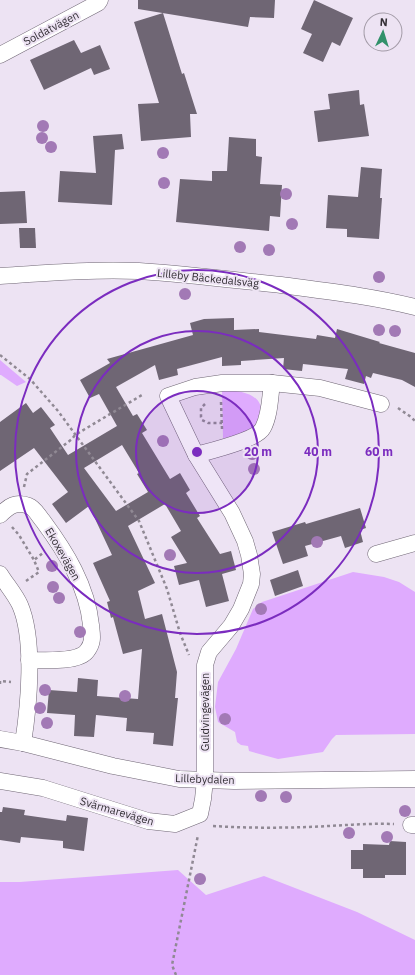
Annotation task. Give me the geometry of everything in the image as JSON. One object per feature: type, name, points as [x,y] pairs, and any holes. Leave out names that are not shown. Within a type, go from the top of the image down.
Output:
[{"type":"street","name":"Soldatvägen","points":[[0,55],[98,3],[100,0]]},
{"type":"street","name":"Lilleby Bäckedalsväg","points":[[0,276],[71,271],[133,271],[162,273],[215,277],[342,293],[388,300],[415,307]]},
{"type":"street","name":"Guldvingevägen","points":[[205,780],[205,665],[209,652],[231,626],[241,609],[251,584],[252,574],[247,548],[232,513],[196,455],[168,396],[195,388],[221,384],[272,383],[320,388],[381,404]]},
{"type":"street","points":[[196,455],[249,439],[260,433],[266,420],[272,383]]},
{"type":"street","points":[[5,520],[11,505],[20,503]]},
{"type":"street","name":"Ekoxevägen","points":[[20,503],[31,506],[59,544],[77,575],[90,608],[93,640],[87,652],[79,658],[29,660]]},
{"type":"street","points":[[376,554],[415,543]]},
{"type":"street","points":[[0,574],[20,605],[28,635],[29,660],[27,707],[23,743]]},
{"type":"street","name":"Lillebydalen","points":[[0,739],[23,743],[120,768],[180,779],[415,779]]},
{"type":"street","points":[[194,823],[200,814],[205,780]]},
{"type":"street","name":"Svärmarevägen","points":[[0,781],[42,788],[148,821],[175,824],[194,823]]},
{"type":"path","points":[[0,355],[30,379],[58,411],[139,521],[167,589],[180,633],[191,660],[205,665]]},
{"type":"path","points":[[221,384],[222,447]]},
{"type":"path","points":[[20,503],[27,474],[72,439],[75,435],[142,395]]},
{"type":"path","points":[[216,403],[222,403]]},
{"type":"path","points":[[210,404],[205,404],[201,408],[202,420],[208,423],[222,424]]},
{"type":"path","points":[[5,520],[19,535],[34,560],[39,572],[11,591]]},
{"type":"path","points":[[34,560],[59,544]]},
{"type":"path","points":[[176,975],[172,965],[194,823],[248,828],[374,824],[413,825]]},
{"type":"shaded area","points":[[0,360],[26,382],[17,386],[0,375]]},
{"type":"shaded area","points":[[227,390],[242,392],[253,396],[260,404],[261,413],[258,425],[235,437],[223,438],[222,391]]},
{"type":"shaded area","points":[[353,572],[384,577],[399,582],[415,592],[415,734],[336,735],[323,752],[278,759],[249,751],[248,746],[241,745],[237,742],[235,732],[218,722],[215,707],[218,682],[236,649],[253,609],[262,602]]},
{"type":"shaded area","points":[[178,870],[206,895],[264,876],[357,912],[415,940],[415,975],[0,975],[0,882],[20,882]]},
{"type":"building","points":[[138,0],[275,0],[274,18],[250,17],[248,27],[138,9]]},
{"type":"building","points":[[314,0],[353,18],[340,46],[332,42],[323,62],[303,53],[312,34],[301,29]]},
{"type":"building","points":[[163,13],[182,74],[184,73],[197,114],[190,114],[191,137],[141,141],[138,104],[159,103],[134,22]]},
{"type":"building","points":[[74,40],[81,53],[100,45],[110,69],[94,75],[91,68],[44,90],[30,60]]},
{"type":"building","points":[[359,90],[360,105],[364,104],[369,136],[318,142],[314,111],[330,109],[328,94]]},
{"type":"building","points":[[122,134],[124,149],[115,150],[112,205],[58,202],[60,171],[96,173],[93,136]]},
{"type":"building","points":[[229,137],[256,139],[256,156],[262,157],[260,184],[282,185],[280,217],[270,216],[269,231],[176,222],[180,179],[212,181],[212,171],[227,171]]},
{"type":"building","points":[[361,167],[382,169],[380,198],[382,198],[379,239],[347,237],[347,229],[326,228],[328,195],[358,197]]},
{"type":"building","points":[[25,191],[27,223],[0,224],[0,192]]},
{"type":"building","points":[[19,228],[35,228],[36,248],[20,248]]},
{"type":"building","points":[[234,318],[234,330],[259,329],[259,332],[316,339],[317,335],[335,338],[337,329],[415,353],[415,387],[402,380],[373,373],[371,378],[366,376],[364,384],[345,379],[348,369],[303,364],[302,371],[283,369],[284,358],[241,361],[241,365],[222,366],[222,357],[177,369],[178,375],[159,380],[155,365],[116,387],[133,416],[137,414],[147,430],[142,433],[170,479],[180,473],[190,490],[186,493],[200,516],[197,518],[220,554],[231,551],[236,570],[222,574],[229,601],[206,607],[199,580],[179,585],[174,566],[187,563],[171,537],[181,531],[165,504],[128,526],[155,583],[138,591],[145,619],[162,614],[177,672],[175,698],[178,698],[173,746],[153,744],[154,733],[126,731],[127,718],[96,715],[94,737],[74,736],[75,715],[47,713],[49,690],[77,692],[78,678],[98,680],[97,696],[138,699],[142,649],[123,654],[113,617],[111,618],[107,602],[110,601],[93,563],[112,555],[89,506],[66,523],[52,504],[68,492],[34,448],[0,471],[0,422],[26,403],[33,413],[41,407],[55,425],[50,428],[68,455],[117,426],[99,394],[90,398],[80,380],[110,363],[107,359],[193,335],[190,323],[204,319]],"holes":[[[122,445],[139,473],[137,474],[148,492],[116,511],[84,468]]]},
{"type":"building","points":[[360,508],[366,528],[360,530],[363,542],[345,548],[341,536],[305,546],[308,556],[283,564],[272,532],[305,522],[306,524]]},
{"type":"building","points":[[298,570],[303,586],[275,596],[270,580]]},
{"type":"building","points":[[3,807],[25,810],[24,815],[66,821],[67,815],[88,818],[84,851],[63,848],[63,841],[21,837],[20,843],[0,840],[0,812],[2,812]]},
{"type":"building","points":[[390,841],[406,842],[406,875],[385,875],[385,878],[363,878],[363,869],[351,869],[351,850],[363,850],[363,844],[389,845]]}]
